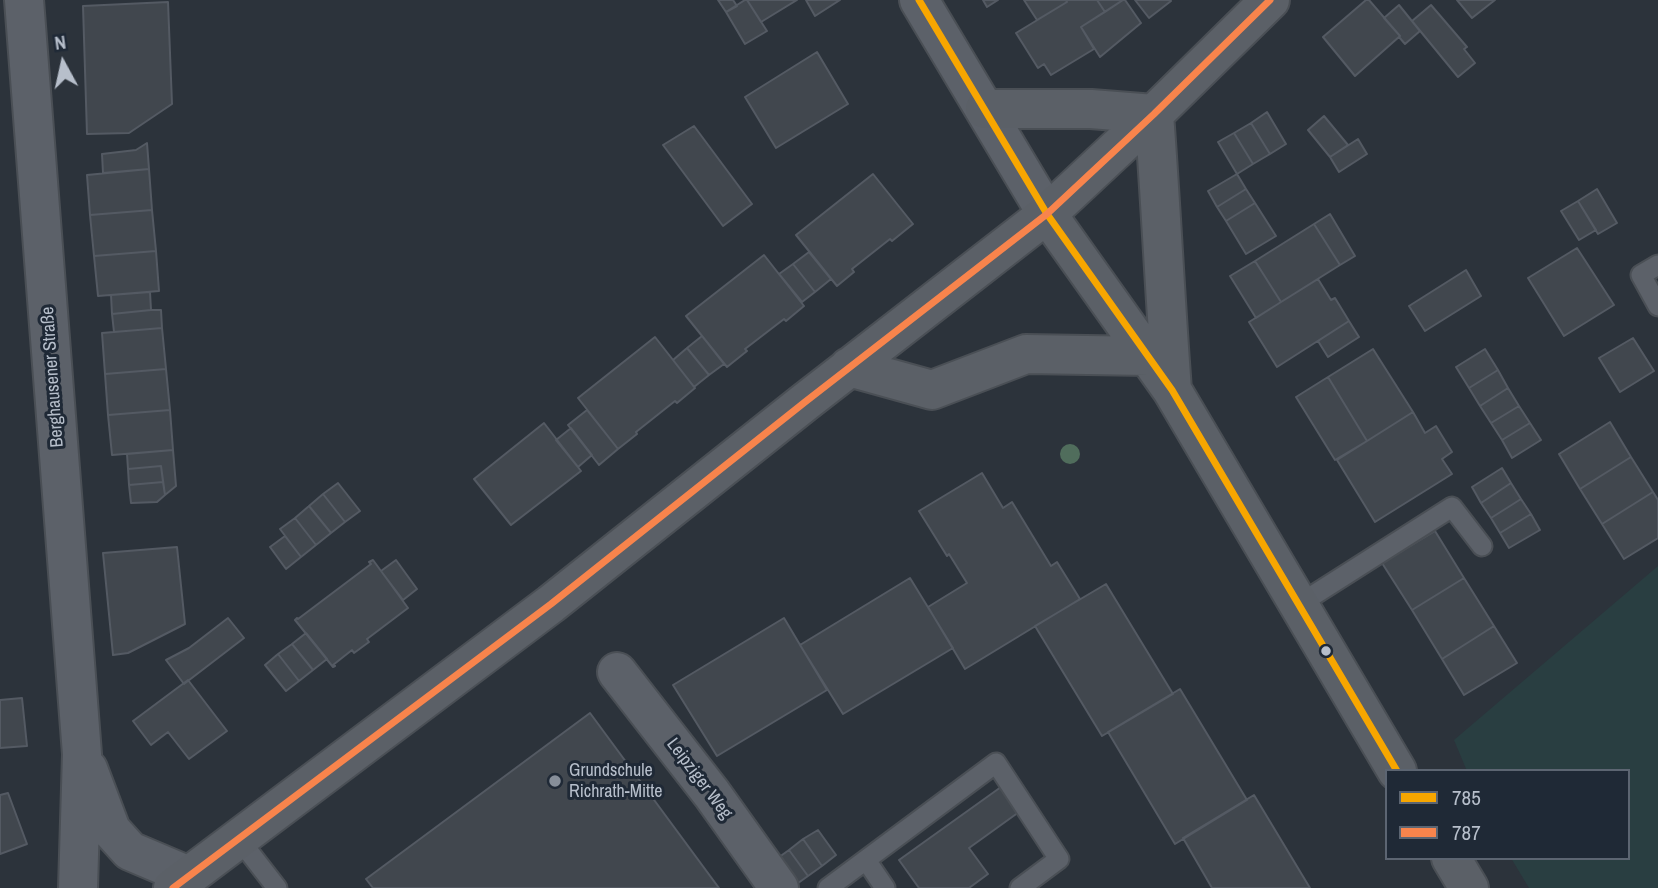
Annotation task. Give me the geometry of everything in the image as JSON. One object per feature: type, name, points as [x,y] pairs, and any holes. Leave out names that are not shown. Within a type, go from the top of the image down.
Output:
[{"type":"main road","points":[[181,882],[551,604],[849,367],[1047,214],[1270,0]]},
{"type":"main road","points":[[985,109],[1091,109],[1154,114]]},
{"type":"main road","points":[[1154,114],[1172,390]]},
{"type":"main road","points":[[1047,214],[1172,390],[1396,769]]},
{"type":"main road","points":[[849,367],[932,390],[1026,354],[1148,356]]},
{"type":"main road","points":[[1452,860],[1469,888]]},
{"type":"street","name":"Berghausener Straße","points":[[24,0],[82,754],[78,888]]},
{"type":"street","points":[[919,0],[1047,214]]},
{"type":"street","name":"Leipziger Weg","points":[[617,673],[712,793],[779,888]]},
{"type":"street","name":"Berghausener Straße","points":[[82,754],[111,830],[130,851],[181,882]]},
{"type":"lane","points":[[1658,265],[1641,275],[1658,306]]},
{"type":"lane","points":[[1298,605],[1452,507],[1482,546]]},
{"type":"lane","points":[[828,888],[996,763],[1059,859],[1020,888]]},
{"type":"lane","points":[[239,839],[277,888]]},
{"type":"lane","points":[[866,860],[885,888]]},
{"type":"green space","points":[[1658,566],[1658,888],[1529,888],[1512,860],[1630,860],[1630,769],[1466,769],[1454,740]]},
{"type":"building","points":[[718,0],[733,0],[737,6],[726,12]]},
{"type":"building","points":[[745,0],[767,31],[745,44],[726,12]]},
{"type":"building","points":[[747,0],[797,0],[761,22]]},
{"type":"building","points":[[806,0],[840,0],[815,16]]},
{"type":"building","points":[[983,0],[998,0],[987,7]]},
{"type":"building","points":[[1024,0],[1066,0],[1067,2],[1037,20]]},
{"type":"building","points":[[1066,0],[1097,0],[1105,12],[1081,27],[1094,49],[1051,75],[1044,64],[1038,68],[1016,33],[1067,2]]},
{"type":"building","points":[[1097,0],[1123,0],[1105,12]]},
{"type":"building","points":[[1123,0],[1141,23],[1100,57],[1081,27]]},
{"type":"building","points":[[1135,0],[1170,0],[1171,1],[1149,18]]},
{"type":"building","points":[[1369,0],[1400,36],[1355,76],[1323,37]]},
{"type":"building","points":[[1457,0],[1495,0],[1472,18]]},
{"type":"building","points":[[168,2],[172,104],[129,133],[87,134],[83,6]]},
{"type":"building","points":[[1399,5],[1420,31],[1405,44],[1384,18]]},
{"type":"building","points":[[1431,5],[1467,47],[1464,49],[1475,63],[1458,77],[1412,21]]},
{"type":"building","points":[[817,52],[848,104],[776,148],[745,97]]},
{"type":"building","points":[[1267,112],[1286,144],[1270,154],[1251,123]]},
{"type":"building","points":[[1324,116],[1348,145],[1330,157],[1308,130]]},
{"type":"building","points":[[1251,123],[1270,154],[1253,164],[1234,133]]},
{"type":"building","points":[[694,126],[752,204],[723,226],[663,145]]},
{"type":"building","points":[[1234,133],[1253,164],[1237,174],[1218,142]]},
{"type":"building","points":[[1358,139],[1367,154],[1339,172],[1330,157]]},
{"type":"building","points":[[147,143],[149,169],[103,173],[102,154],[136,150]]},
{"type":"building","points":[[149,169],[152,210],[90,215],[87,175]]},
{"type":"building","points":[[873,174],[913,224],[852,269],[854,272],[837,286],[796,235]]},
{"type":"building","points":[[1237,174],[1246,189],[1217,207],[1208,191]]},
{"type":"building","points":[[1246,189],[1255,203],[1226,221],[1217,207]]},
{"type":"building","points":[[1597,189],[1617,223],[1598,234],[1578,201]]},
{"type":"building","points":[[1578,201],[1596,230],[1579,240],[1561,211]]},
{"type":"building","points":[[1255,203],[1276,236],[1246,254],[1226,221]]},
{"type":"building","points":[[152,210],[156,251],[94,256],[90,215]]},
{"type":"building","points":[[1330,214],[1355,256],[1340,265],[1314,224]]},
{"type":"building","points":[[1314,224],[1340,265],[1281,302],[1255,261]]},
{"type":"building","points":[[1577,248],[1614,305],[1564,336],[1528,278]]},
{"type":"building","points":[[156,251],[159,291],[98,296],[94,256]]},
{"type":"building","points":[[809,252],[831,279],[815,292],[793,264]]},
{"type":"building","points":[[764,255],[804,306],[745,349],[747,351],[727,367],[686,316]]},
{"type":"building","points":[[1255,261],[1281,302],[1256,318],[1230,276]]},
{"type":"building","points":[[793,264],[815,292],[802,302],[779,274]]},
{"type":"building","points":[[1466,270],[1481,296],[1425,331],[1409,306]]},
{"type":"building","points":[[1318,279],[1331,300],[1335,298],[1349,321],[1277,367],[1249,322]]},
{"type":"building","points":[[150,292],[151,310],[112,314],[111,295]]},
{"type":"building","points":[[161,310],[162,328],[114,332],[112,314]]},
{"type":"building","points":[[1349,321],[1359,337],[1328,357],[1318,341]]},
{"type":"building","points":[[162,328],[166,369],[105,374],[102,333]]},
{"type":"building","points":[[702,336],[724,364],[709,375],[687,348]]},
{"type":"building","points":[[655,337],[695,388],[677,403],[675,401],[618,449],[578,398]]},
{"type":"building","points":[[1633,338],[1654,371],[1620,392],[1599,358]]},
{"type":"building","points":[[687,348],[709,375],[694,387],[673,360]]},
{"type":"building","points":[[1373,349],[1413,412],[1367,441],[1328,377]]},
{"type":"building","points":[[1485,349],[1498,370],[1469,388],[1456,367]]},
{"type":"building","points":[[166,369],[170,410],[108,415],[105,374]]},
{"type":"building","points":[[1498,370],[1508,388],[1480,406],[1469,388]]},
{"type":"building","points":[[1328,377],[1367,441],[1335,460],[1296,397]]},
{"type":"building","points":[[1508,388],[1519,406],[1491,423],[1480,406]]},
{"type":"building","points":[[1519,406],[1530,423],[1502,440],[1491,423]]},
{"type":"building","points":[[170,410],[173,450],[112,455],[108,415]]},
{"type":"building","points":[[587,410],[618,449],[599,465],[568,425]]},
{"type":"building","points":[[1413,412],[1425,433],[1436,426],[1452,452],[1442,459],[1452,474],[1375,522],[1337,460]]},
{"type":"building","points":[[1610,422],[1631,457],[1580,489],[1559,454]]},
{"type":"building","points":[[544,423],[581,471],[511,525],[474,479]]},
{"type":"building","points":[[1530,423],[1541,440],[1512,458],[1502,440]]},
{"type":"building","points":[[571,428],[592,455],[578,467],[556,440]]},
{"type":"building","points":[[173,450],[176,486],[165,495],[161,466],[128,469],[127,454]]},
{"type":"building","points":[[1631,457],[1653,492],[1602,524],[1580,489]]},
{"type":"building","points":[[161,466],[163,482],[129,485],[128,469]]},
{"type":"building","points":[[1502,468],[1511,483],[1481,503],[1472,487]]},
{"type":"building","points":[[982,473],[1003,508],[1012,502],[1051,566],[1057,562],[1080,599],[965,669],[928,607],[967,583],[919,511]]},
{"type":"building","points":[[163,482],[165,495],[157,502],[131,503],[129,485]]},
{"type":"building","points":[[338,483],[360,511],[345,522],[323,494]]},
{"type":"building","points":[[1511,483],[1521,499],[1491,518],[1481,503]]},
{"type":"building","points":[[1653,492],[1658,500],[1658,538],[1624,559],[1602,524]]},
{"type":"building","points":[[323,494],[345,522],[331,533],[309,506]]},
{"type":"building","points":[[1521,499],[1531,514],[1500,533],[1491,518]]},
{"type":"building","points":[[309,506],[331,533],[316,545],[295,518]]},
{"type":"building","points":[[1531,514],[1540,530],[1509,548],[1500,533]]},
{"type":"building","points":[[295,518],[316,545],[301,557],[280,529]]},
{"type":"building","points":[[1435,531],[1464,578],[1412,610],[1382,563]]},
{"type":"building","points":[[285,536],[301,557],[286,569],[270,547]]},
{"type":"building","points":[[177,547],[185,624],[128,653],[113,655],[103,553]]},
{"type":"building","points":[[373,560],[408,608],[367,639],[369,642],[354,653],[352,650],[333,667],[295,620]]},
{"type":"building","points":[[396,560],[417,589],[403,600],[381,571]]},
{"type":"building","points":[[910,578],[953,648],[843,714],[800,645]]},
{"type":"building","points":[[1464,578],[1494,626],[1442,659],[1412,610]]},
{"type":"building","points":[[1106,584],[1173,694],[1102,736],[1035,626]]},
{"type":"building","points":[[228,618],[244,638],[184,684],[166,660],[189,648]]},
{"type":"building","points":[[784,618],[827,690],[717,756],[673,685]]},
{"type":"building","points":[[1494,626],[1517,663],[1464,695],[1442,659]]},
{"type":"building","points":[[306,633],[327,659],[313,670],[292,644]]},
{"type":"building","points":[[292,644],[313,670],[299,681],[278,654]]},
{"type":"building","points":[[278,654],[299,681],[286,691],[265,665]]},
{"type":"building","points":[[188,680],[227,731],[189,759],[168,732],[151,745],[133,721]]},
{"type":"building","points":[[1180,689],[1247,800],[1175,844],[1108,732]]},
{"type":"building","points":[[22,698],[27,746],[0,748],[0,700]]},
{"type":"building","name":"Grundschule Richrath-Mitte","points":[[590,713],[719,888],[373,888],[366,879]]},
{"type":"building","points":[[1001,787],[1019,812],[969,848],[988,874],[969,888],[919,888],[899,860]]},
{"type":"building","points":[[8,793],[27,844],[0,854],[0,795]]},
{"type":"building","points":[[1254,795],[1310,888],[1212,888],[1183,838]]},
{"type":"building","points":[[818,830],[836,855],[822,866],[803,839]]},
{"type":"building","points":[[803,839],[822,866],[808,876],[789,850]]},
{"type":"building","points":[[789,850],[808,876],[794,886],[775,860]]},
{"type":"transit line","name":"785","points":[[919,0],[1047,214],[1172,390],[1396,769]]},
{"type":"transit line","name":"787","points":[[173,888],[551,604],[1047,214],[1270,0]]},
{"type":"place","name":"Grundschule Richrath-Mitte","points":[[555,781]]}]
